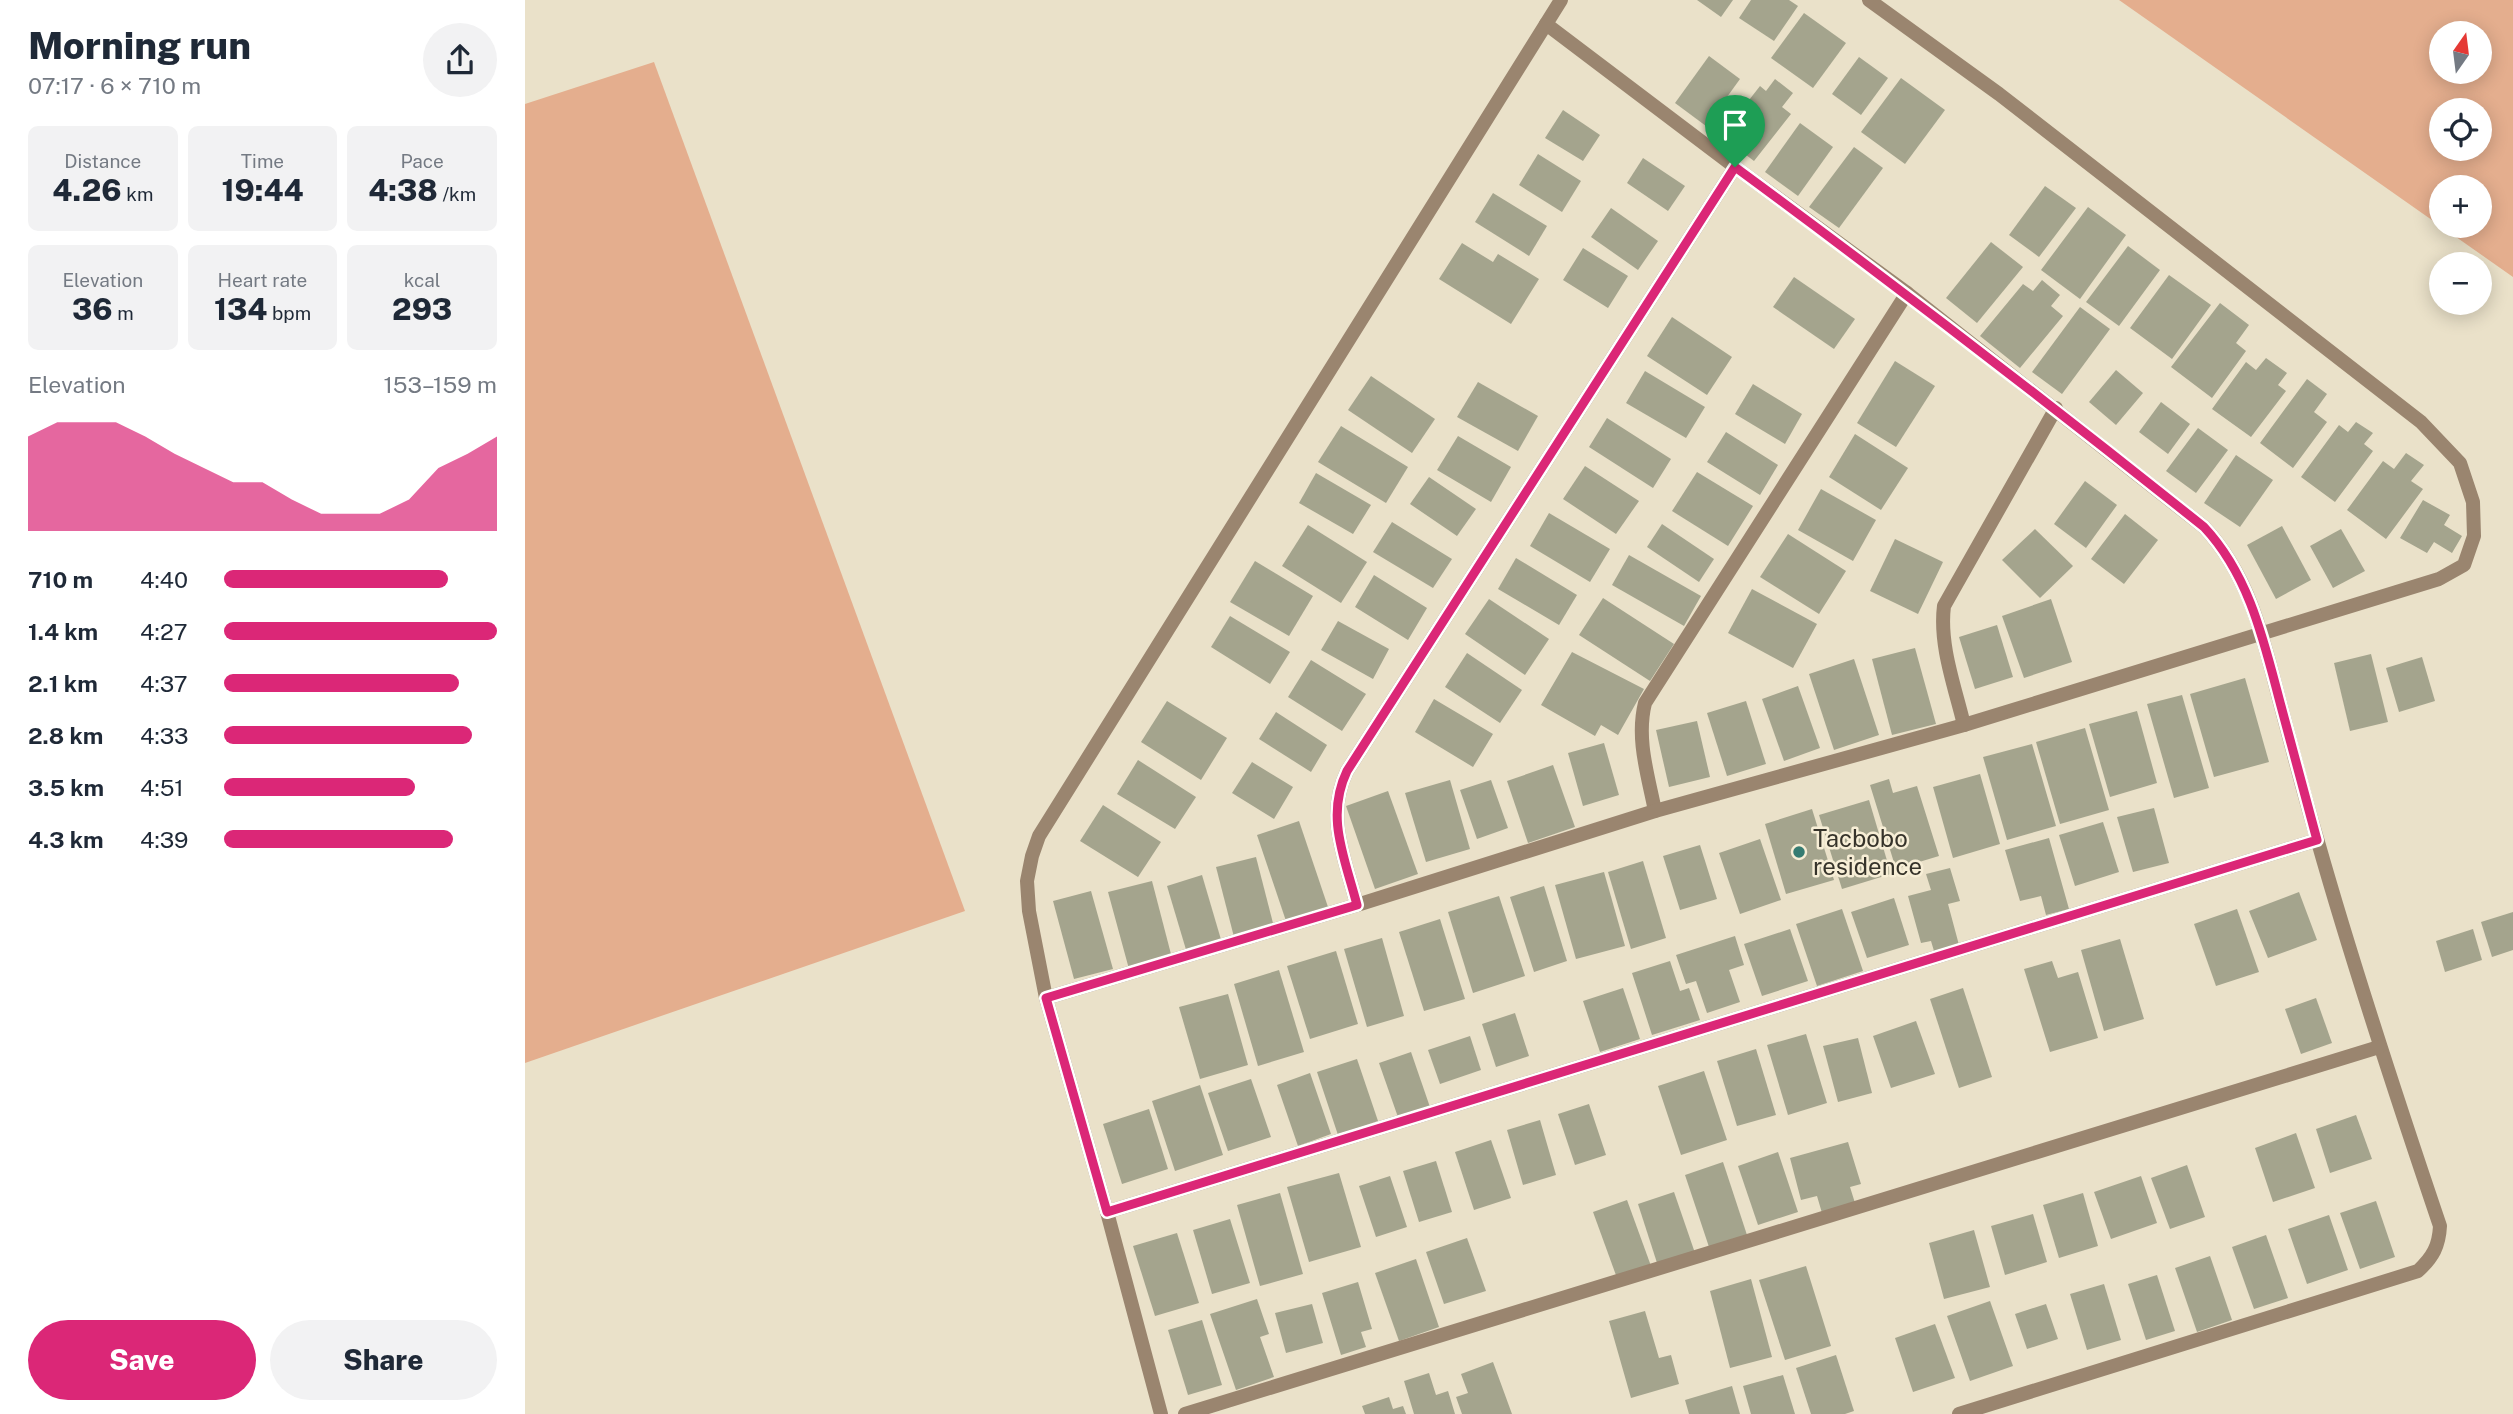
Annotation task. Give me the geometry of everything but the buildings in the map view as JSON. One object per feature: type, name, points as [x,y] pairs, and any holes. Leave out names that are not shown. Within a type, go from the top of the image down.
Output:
[{"type":"street","points":[[1161,1414],[1046,998],[1029,911],[1027,881],[1032,856],[1039,836],[1561,0]]},
{"type":"street","points":[[1046,998],[1357,905],[1655,811],[1964,725],[2439,579],[2463,565],[2474,536],[2473,502],[2460,463],[2421,422],[1999,94],[1869,0]]},
{"type":"street","points":[[1546,24],[1907,293],[2056,408],[2204,527],[2222,546],[2236,567],[2262,633],[2317,840],[2379,1047],[2441,1226],[2439,1242],[2431,1259],[2418,1271],[1959,1414]]},
{"type":"street","points":[[1357,905],[1336,825],[1338,789],[1347,771],[1735,167]]},
{"type":"street","points":[[1655,811],[1641,740],[1641,720],[1645,703],[1907,293]]},
{"type":"street","points":[[1964,725],[1944,639],[1944,606],[2056,408]]},
{"type":"street","points":[[1107,1212],[2317,840]]},
{"type":"street","points":[[1185,1414],[2379,1047]]},
{"type":"shaded area","points":[[2119,0],[2513,0],[2513,277],[2492,262],[2492,252],[2477,252],[2458,238],[2492,238],[2492,175],[2429,175],[2429,218]]},
{"type":"shaded area","points":[[654,62],[965,911],[525,1063],[525,104]]},
{"type":"place","name":"Tacbobo residence","points":[[1799,852]]},
{"type":"route","points":[[1735,167],[1907,293],[2056,408],[2204,527],[2222,546],[2236,567],[2262,633],[2317,840],[1107,1212],[1046,998],[1357,905],[1336,825],[1338,789],[1347,771],[1735,167]]}]
